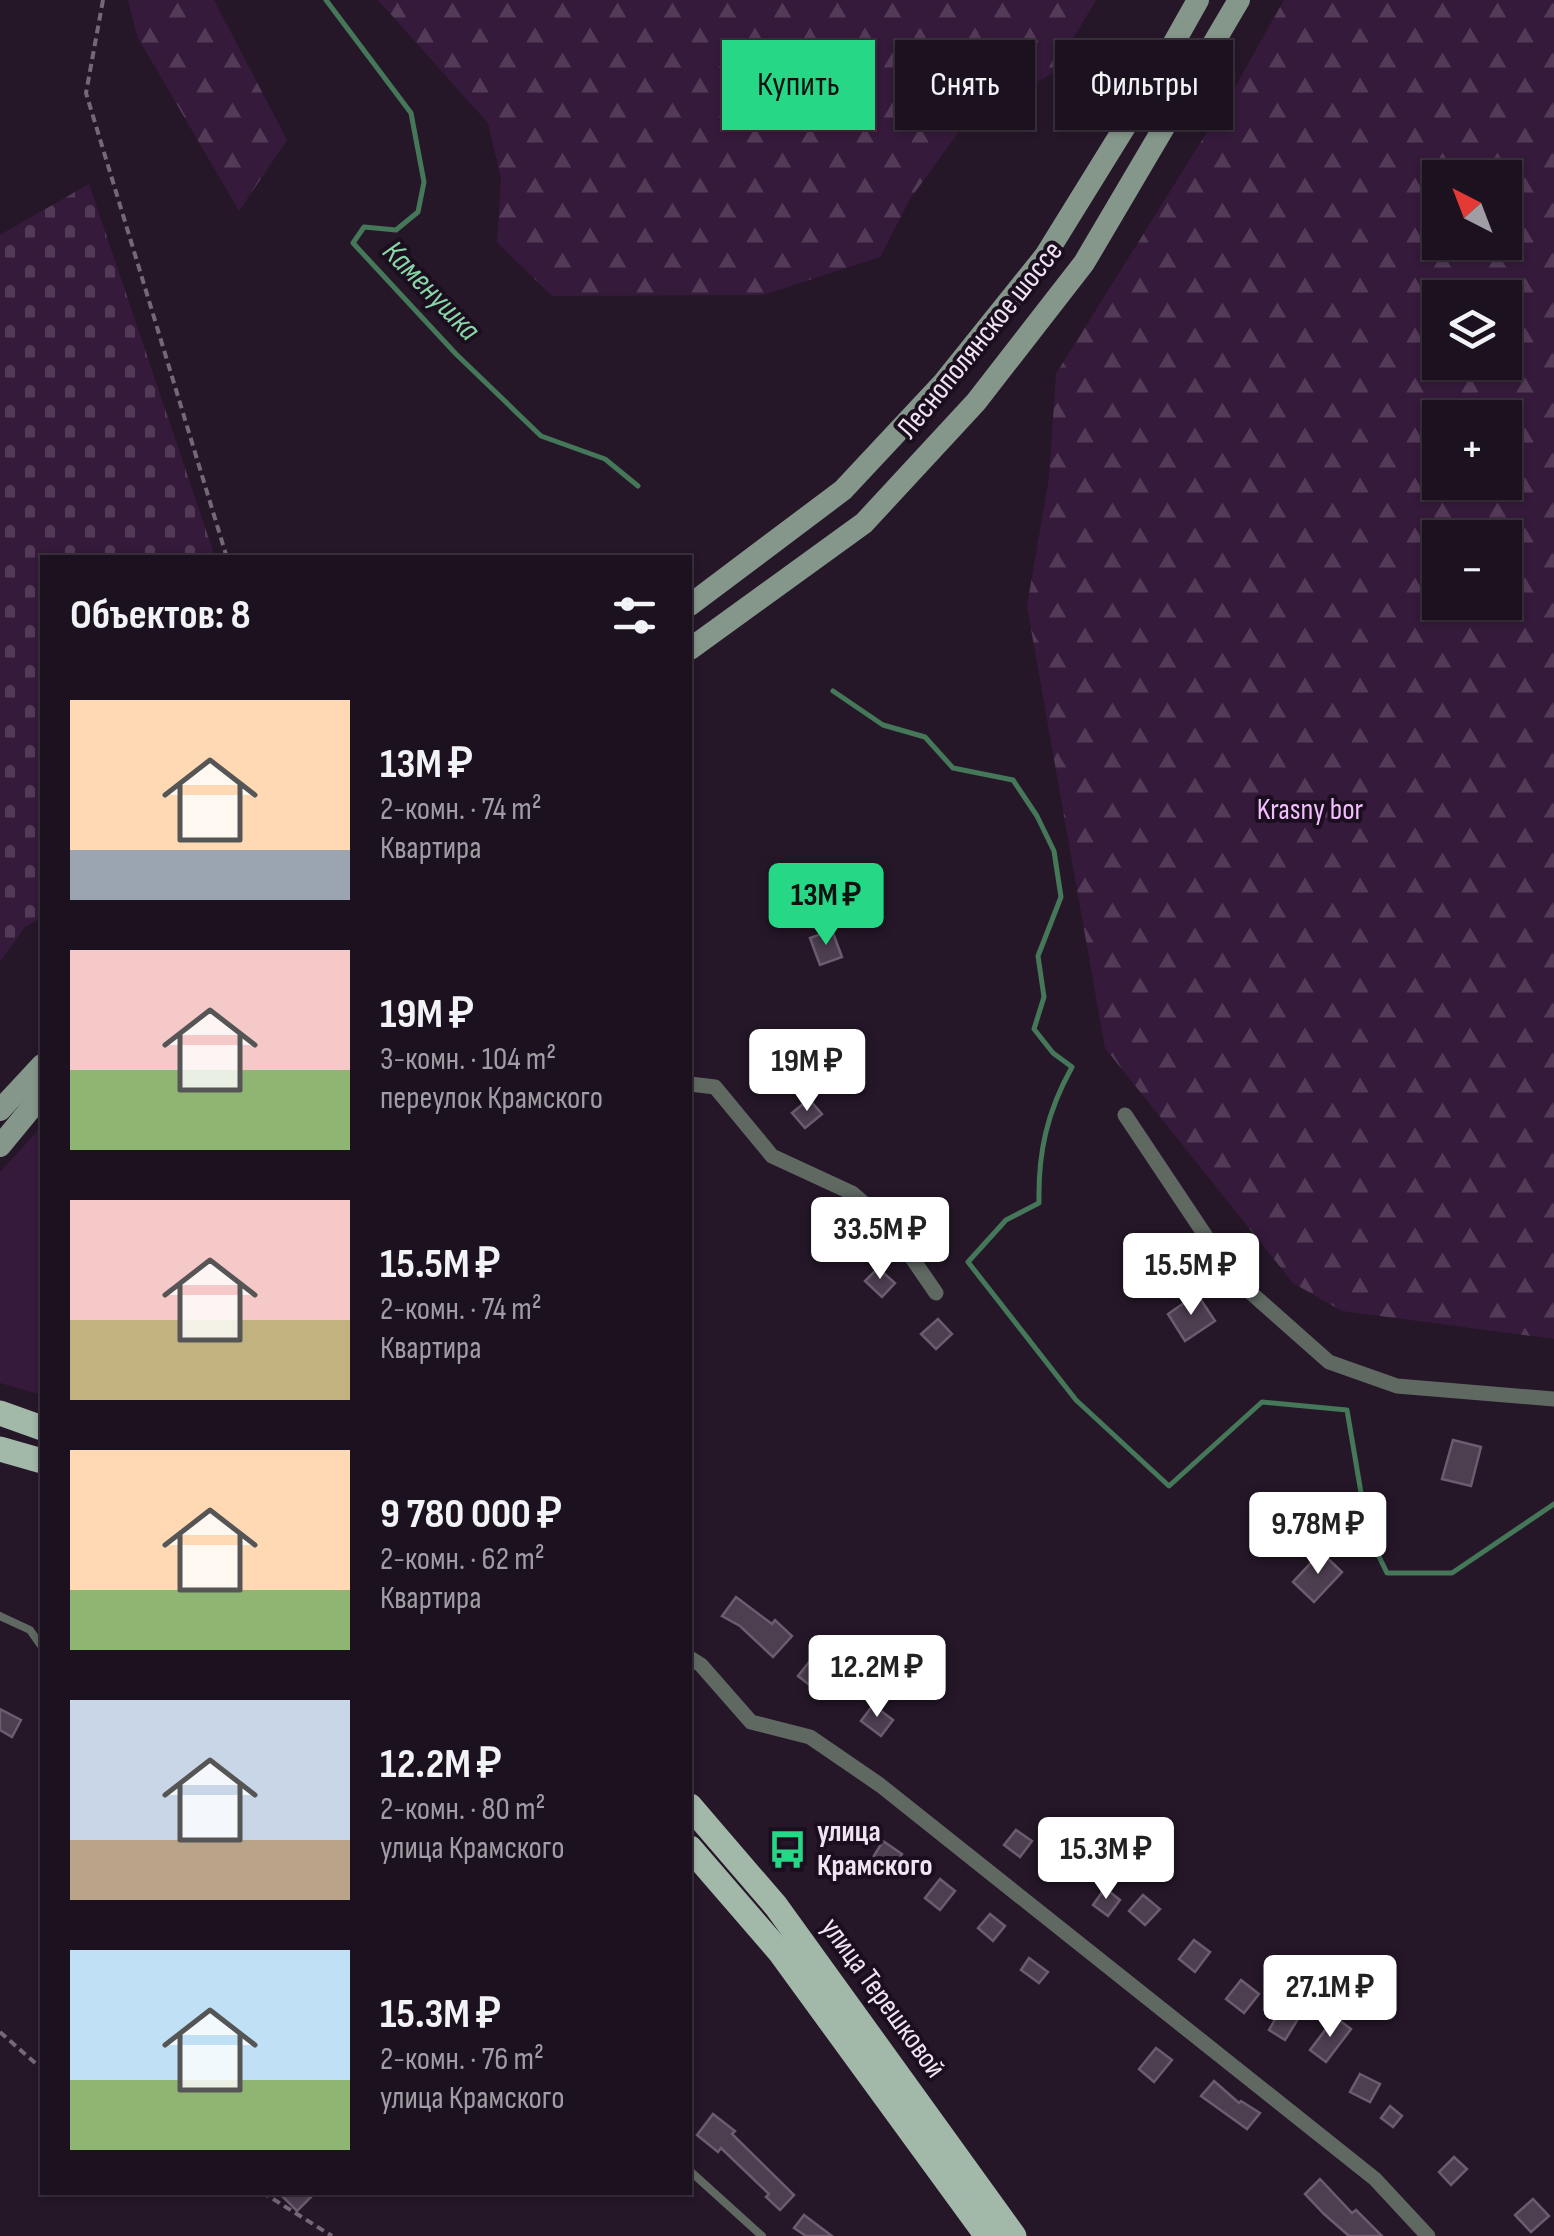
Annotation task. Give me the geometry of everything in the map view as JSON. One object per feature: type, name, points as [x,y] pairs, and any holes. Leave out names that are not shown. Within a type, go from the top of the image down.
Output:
[{"type":"main road","name":"Леснополянское шоссе","points":[[692,603],[843,490],[944,382],[1045,256],[1198,0]]},
{"type":"main road","name":"Леснополянское шоссе","points":[[692,648],[864,523],[976,402],[1084,263],[1239,0]]},
{"type":"main road","points":[[0,1110],[40,1067]]},
{"type":"main road","points":[[0,1146],[40,1097]]},
{"type":"main road","points":[[0,1413],[40,1427]]},
{"type":"main road","points":[[0,1449],[40,1461]]},
{"type":"main road","name":"улица Терешковой","points":[[692,1808],[776,1906],[1014,2236]]},
{"type":"main road","name":"улица Терешковой","points":[[692,1850],[799,1977],[987,2236]]},
{"type":"street","points":[[692,1084],[715,1087],[772,1156],[852,1193],[890,1226],[936,1292]]},
{"type":"street","points":[[1125,1115],[1234,1276],[1329,1362],[1397,1386],[1554,1399]]},
{"type":"street","points":[[692,1659],[702,1665],[750,1722],[810,1737],[880,1784],[1375,2178],[1428,2236]]},
{"type":"lane","points":[[0,1616],[30,1630],[40,1644]]},
{"type":"lane","points":[[692,2173],[762,2236]]},
{"type":"path","points":[[103,0],[86,93],[226,555]]},
{"type":"path","points":[[0,2032],[40,2067]]},
{"type":"path","points":[[267,2195],[332,2236]]},
{"type":"green space","points":[[128,0],[214,0],[287,140],[239,211],[137,36]]},
{"type":"green space","points":[[378,0],[1096,0],[1072,40],[1055,40],[1055,69],[1035,83],[1035,40],[895,40],[895,130],[960,130],[910,199],[880,257],[763,295],[552,296],[497,242],[501,179],[488,123]]},
{"type":"green space","name":"Krasny bor","points":[[1284,0],[1554,0],[1554,1339],[1342,1311],[1293,1283],[1105,1048],[1027,606],[1049,478],[1056,374],[1208,130],[1233,130],[1233,91]]},
{"type":"green space","points":[[89,184],[214,555],[40,555],[40,918],[25,927],[0,962],[0,235]]},
{"type":"green space","points":[[40,1128],[40,1394],[0,1383],[0,1172]]},
{"type":"building","points":[[832,930],[842,957],[820,965],[810,938]]},
{"type":"building","points":[[809,1099],[822,1114],[805,1128],[792,1113]]},
{"type":"building","points":[[845,1219],[862,1233],[850,1249],[832,1236]]},
{"type":"building","points":[[878,1268],[895,1283],[882,1297],[865,1281]]},
{"type":"building","points":[[1197,1294],[1215,1321],[1185,1341],[1168,1314]]},
{"type":"building","points":[[938,1319],[952,1334],[936,1349],[921,1334]]},
{"type":"building","points":[[1453,1440],[1481,1447],[1471,1486],[1442,1479]]},
{"type":"building","points":[[1321,1552],[1342,1572],[1314,1602],[1293,1582]]},
{"type":"building","points":[[736,1597],[772,1624],[775,1620],[792,1636],[773,1657],[740,1626],[722,1616]]},
{"type":"building","points":[[817,1652],[835,1666],[816,1690],[798,1676]]},
{"type":"building","points":[[873,1705],[893,1720],[881,1736],[861,1721]]},
{"type":"building","points":[[0,1709],[21,1720],[12,1737],[0,1730]]},
{"type":"building","points":[[1016,1830],[1032,1841],[1020,1857],[1004,1845]]},
{"type":"building","points":[[883,1841],[902,1854],[891,1871],[872,1859]]},
{"type":"building","points":[[1105,1844],[1122,1857],[1104,1880],[1088,1867]]},
{"type":"building","points":[[940,1879],[955,1891],[940,1910],[925,1898]]},
{"type":"building","points":[[1105,1888],[1120,1900],[1108,1916],[1093,1905]]},
{"type":"building","points":[[1143,1895],[1160,1909],[1145,1925],[1129,1911]]},
{"type":"building","points":[[990,1914],[1005,1926],[993,1941],[978,1928]]},
{"type":"building","points":[[1194,1940],[1210,1952],[1195,1972],[1179,1959]]},
{"type":"building","points":[[1029,1958],[1048,1972],[1039,1983],[1021,1970]]},
{"type":"building","points":[[1241,1980],[1259,1994],[1244,2013],[1226,1999]]},
{"type":"building","points":[[1281,2009],[1298,2019],[1285,2040],[1269,2030]]},
{"type":"building","points":[[1335,2017],[1351,2029],[1326,2062],[1310,2050]]},
{"type":"building","points":[[1156,2048],[1172,2060],[1154,2082],[1139,2069]]},
{"type":"building","points":[[1360,2074],[1380,2084],[1370,2102],[1350,2092]]},
{"type":"building","points":[[1214,2081],[1239,2103],[1260,2113],[1247,2129],[1201,2096]]},
{"type":"building","points":[[1390,2106],[1402,2116],[1393,2127],[1381,2118]]},
{"type":"building","points":[[713,2114],[735,2131],[732,2134],[794,2195],[780,2210],[766,2197],[769,2194],[721,2148],[718,2152],[697,2135]]},
{"type":"building","points":[[1454,2157],[1467,2169],[1451,2185],[1439,2172]]},
{"type":"building","points":[[1320,2179],[1352,2213],[1356,2210],[1382,2236],[1349,2236],[1324,2214],[1305,2194]]},
{"type":"building","points":[[281,2195],[313,2195],[297,2211]]},
{"type":"building","points":[[1533,2199],[1549,2216],[1531,2232],[1515,2215]]},
{"type":"building","points":[[804,2215],[832,2236],[806,2236],[794,2228]]},
{"type":"waterway","name":"Каменушка","points":[[326,0],[411,113],[424,182],[418,212],[396,230],[364,227],[353,243],[456,354],[541,436],[605,459],[638,486]]},
{"type":"waterway","name":"Каменушка","points":[[833,691],[883,725],[925,737],[953,768],[1013,780],[1054,851],[1061,897],[1038,956],[1044,997],[1034,1029],[1053,1053],[1072,1067],[1046,1133],[1039,1203],[1006,1220],[968,1262],[1076,1400],[1169,1486],[1262,1402],[1347,1410],[1368,1534],[1387,1573],[1452,1573],[1554,1504]]},
{"type":"place","name":"улица Крамского","points":[[787,1849]]}]
